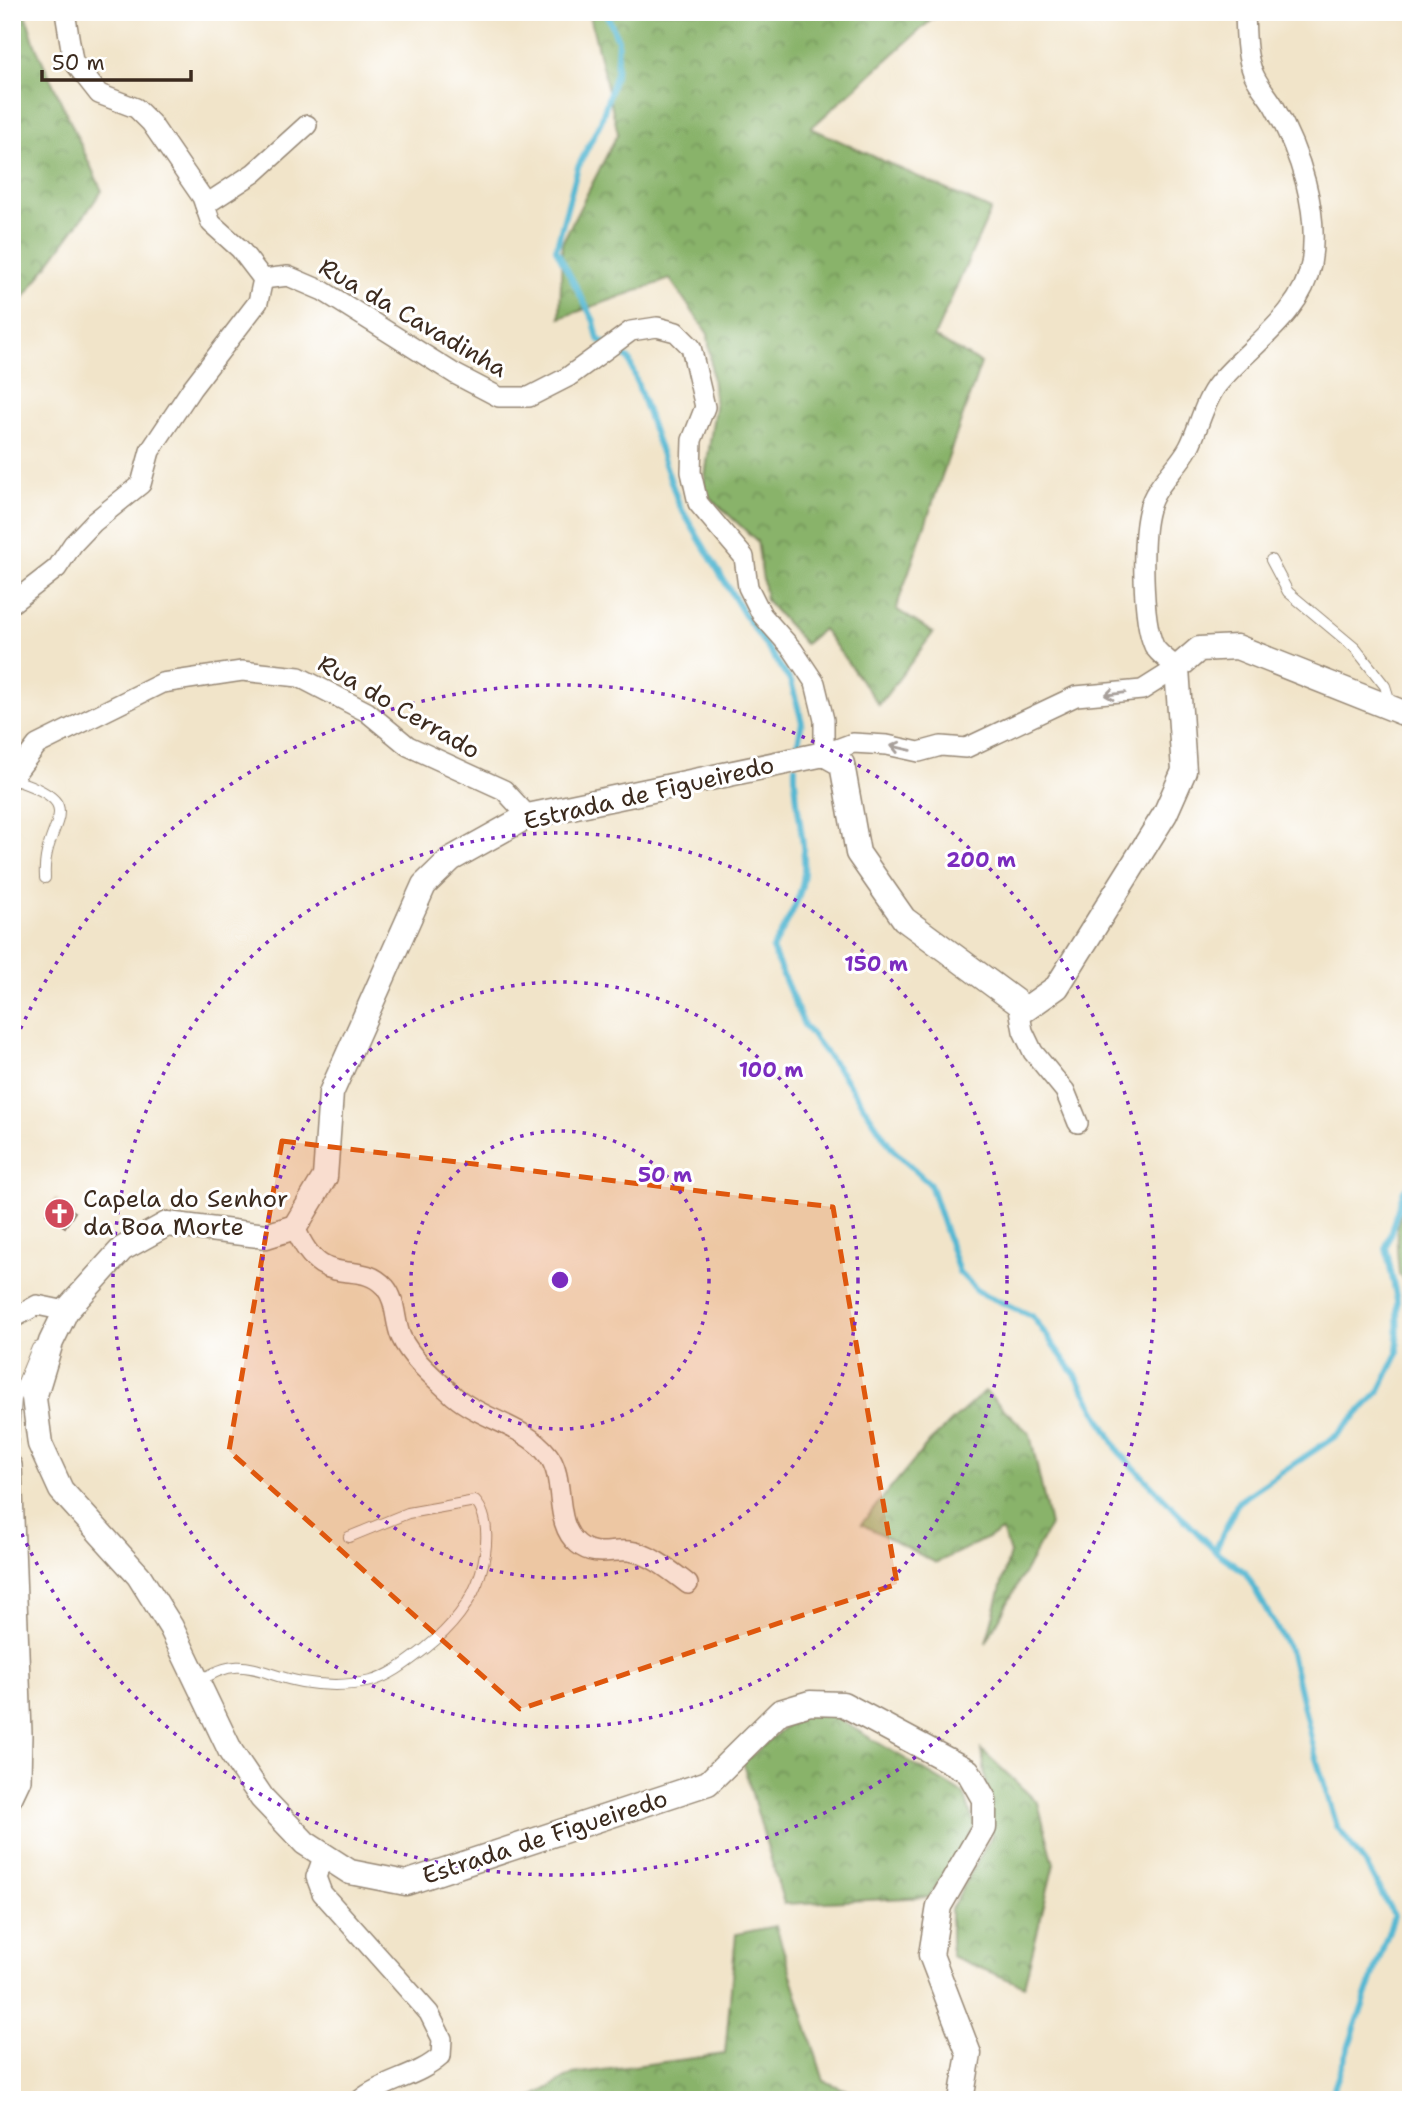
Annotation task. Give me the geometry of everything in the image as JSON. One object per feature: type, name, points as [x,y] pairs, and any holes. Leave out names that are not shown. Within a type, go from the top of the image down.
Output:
[{"type":"street","points":[[12,603],[57,568],[73,544],[94,522],[141,484],[150,451],[192,388],[258,302],[263,279],[240,249],[211,223],[205,205],[177,156],[151,123],[136,108],[99,94],[73,61],[65,12]]},
{"type":"street","points":[[817,756],[842,764],[858,853],[904,919],[1026,1009],[1057,987],[1164,814],[1184,771],[1177,668],[1154,647],[1142,572],[1149,508],[1187,450],[1216,386],[1276,326],[1310,267],[1315,223],[1299,159],[1274,106],[1254,75],[1247,51],[1245,12]]},
{"type":"street","points":[[205,205],[254,173],[307,125]]},
{"type":"street","name":"Rua da Cavadinha","points":[[263,279],[288,276],[323,291],[499,397],[529,397],[568,377],[631,331],[657,327],[676,332],[691,347],[705,407],[692,440],[691,472],[698,503],[744,557],[748,587],[762,615],[793,650],[815,684],[824,720],[817,756]]},
{"type":"street","points":[[817,756],[853,743],[887,745],[919,752],[941,746],[966,748],[1076,696],[1142,690],[1177,668],[1199,649],[1237,648],[1401,712]]},
{"type":"street","name":"Rua do Cerrado","points":[[12,779],[37,745],[162,683],[242,671],[299,677],[367,712],[408,746],[504,790],[528,816]]},
{"type":"street","name":"Estrada de Figueiredo","points":[[817,756],[528,816],[451,859],[424,885],[331,1093],[325,1177],[295,1227],[266,1236],[167,1224],[122,1250],[66,1311],[51,1342],[34,1398],[40,1444],[61,1490],[139,1576],[171,1627],[230,1752],[262,1798],[305,1843],[350,1872],[407,1883],[708,1783],[780,1712],[810,1703],[843,1704],[968,1771],[984,1799],[984,1828],[939,1906],[931,1955],[969,2053],[961,2100]]},
{"type":"street","points":[[1018,1003],[1023,1031],[1033,1052],[1065,1091],[1078,1123]]},
{"type":"street","points":[[295,1227],[303,1248],[315,1262],[335,1271],[376,1278],[387,1289],[402,1339],[413,1354],[457,1398],[522,1435],[550,1456],[568,1531],[579,1545],[606,1554],[628,1551],[648,1558],[688,1584]]},
{"type":"street","points":[[12,1319],[37,1305],[66,1311]]},
{"type":"street","points":[[12,1465],[22,1733],[21,1780],[12,1799]]},
{"type":"street","points":[[324,1855],[316,1877],[322,1893],[429,2013],[442,2039],[441,2056],[427,2069],[395,2079],[359,2100]]},
{"type":"lane","points":[[1271,559],[1288,592],[1355,648],[1385,686],[1401,712]]},
{"type":"lane","points":[[12,779],[44,789],[54,798],[60,809],[57,826],[44,860],[45,878]]},
{"type":"lane","points":[[12,1448],[16,1399],[37,1348],[51,1342]]},
{"type":"lane","points":[[197,1682],[216,1670],[246,1665],[300,1682],[326,1685],[373,1680],[393,1671],[425,1648],[457,1619],[479,1578],[485,1559],[483,1509],[475,1501],[408,1513],[349,1536]]},
{"type":"highlighted area","points":[[282,1141],[833,1207],[897,1584],[520,1709],[229,1451]]},
{"type":"green space","points":[[12,12],[25,12],[35,45],[102,191],[12,314]]},
{"type":"green space","points":[[589,12],[940,12],[811,128],[991,210],[934,337],[981,363],[896,609],[933,633],[879,705],[823,629],[805,644],[766,600],[757,541],[703,491],[715,407],[708,334],[670,279],[560,318],[562,243],[618,133]]},
{"type":"green space","points":[[1411,1195],[1411,1286],[1399,1275],[1397,1243],[1400,1215]]},
{"type":"green space","points":[[985,1391],[1030,1434],[1050,1525],[986,1643],[1010,1553],[1002,1531],[936,1563],[861,1524],[930,1441]]},
{"type":"green space","points":[[830,1714],[964,1794],[975,1826],[929,1897],[784,1904],[743,1763],[799,1715]]},
{"type":"green space","points":[[982,1750],[1038,1803],[1054,1864],[1024,1986],[951,1956],[951,1909],[992,1835]]},
{"type":"green space","points":[[776,1926],[824,2081],[872,2100],[528,2100],[573,2074],[725,2054],[736,1934]]},
{"type":"building","name":"Capela do Senhor da Boa Morte","points":[[55,1198],[75,1212],[65,1227],[46,1214]]},
{"type":"waterway","points":[[606,12],[618,40],[616,73],[601,121],[578,167],[556,249],[594,321],[598,339],[629,359],[679,505],[744,614],[791,682],[802,722],[796,753]]},
{"type":"waterway","points":[[795,767],[804,872],[797,901],[772,949],[804,1025],[842,1074],[893,1150],[930,1184],[959,1272],[979,1292],[1032,1316],[1076,1376],[1119,1452],[1215,1551],[1245,1572],[1291,1653],[1315,1755],[1337,1826],[1368,1868],[1394,1916],[1330,2100]]},
{"type":"waterway","points":[[1215,1551],[1238,1502],[1337,1435],[1379,1392],[1398,1353],[1397,1300],[1386,1247],[1404,1190],[1411,1183]]},
{"type":"place","name":"Capela do Senhor da Boa Morte","points":[[60,1213]]}]
